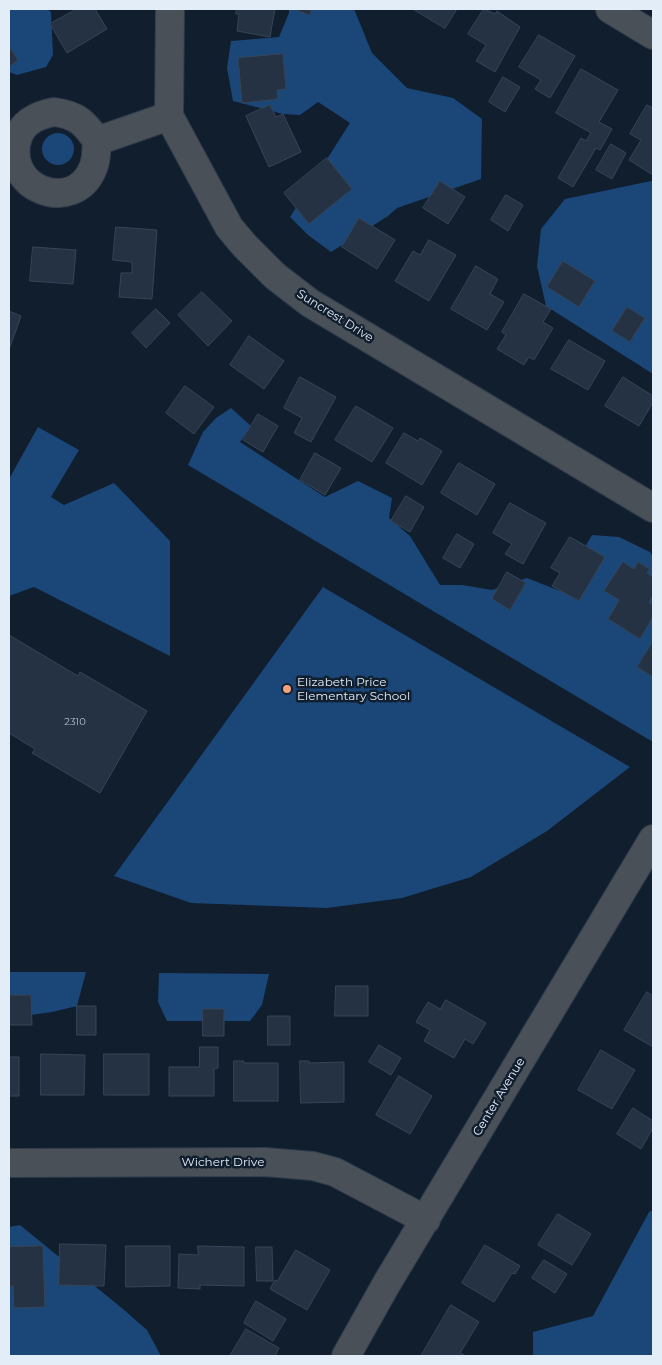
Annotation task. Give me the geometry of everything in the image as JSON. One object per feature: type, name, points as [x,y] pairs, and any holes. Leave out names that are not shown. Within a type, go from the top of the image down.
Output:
[{"type":"street","name":"Suncrest Drive","points":[[170,9],[169,116],[230,227],[244,245],[275,276],[310,302],[653,508]]},
{"type":"street","points":[[610,9],[653,35]]},
{"type":"street","points":[[97,141],[169,116]]},
{"type":"street","name":"Center Avenue","points":[[346,1356],[653,839]]},
{"type":"street","name":"Wichert Drive","points":[[9,1163],[264,1162],[313,1166],[335,1172],[426,1220]]},
{"type":"shaded area","points":[[9,9],[47,9],[51,12],[53,55],[46,67],[17,75],[9,72]]},
{"type":"shaded area","points":[[289,9],[354,9],[372,53],[407,88],[453,98],[482,119],[481,179],[397,208],[388,216],[331,252],[308,235],[290,217],[350,123],[318,102],[300,115],[283,114],[233,101],[227,68],[231,41],[279,37]]},
{"type":"shaded area","points":[[58,133],[64,134],[69,138],[73,143],[73,155],[69,160],[64,164],[58,165],[52,164],[47,160],[43,155],[42,149],[43,143],[47,138],[52,134]]},
{"type":"shaded area","points":[[653,181],[653,374],[546,306],[537,266],[541,229],[565,199]]},
{"type":"shaded area","points":[[231,408],[251,426],[240,442],[325,497],[358,481],[392,498],[389,518],[410,536],[440,585],[462,585],[492,590],[527,578],[560,591],[592,535],[619,537],[650,552],[653,557],[653,742],[188,465],[203,432],[216,418]]},
{"type":"shaded area","points":[[38,427],[79,450],[51,497],[64,505],[114,483],[170,541],[170,656],[34,587],[9,596],[9,479]]},
{"type":"shaded area","points":[[323,587],[630,767],[547,831],[471,877],[402,898],[327,908],[191,903],[114,876]]},
{"type":"shaded area","points":[[9,972],[86,972],[77,1006],[52,1012],[9,1018]]},
{"type":"shaded area","points":[[159,973],[269,974],[262,1005],[250,1021],[167,1021],[158,1002]]},
{"type":"shaded area","points":[[653,1210],[653,1356],[533,1356],[533,1332],[593,1316],[649,1212]]},
{"type":"shaded area","points":[[20,1225],[147,1330],[161,1356],[9,1356],[9,1227]]},
{"type":"building","points":[[77,9],[95,9],[107,29],[67,53],[50,24]]},
{"type":"building","points":[[237,9],[275,9],[270,37],[237,31],[239,14],[236,14]]},
{"type":"building","points":[[293,9],[312,9],[310,15]]},
{"type":"building","points":[[413,9],[457,9],[445,28]]},
{"type":"building","points":[[484,9],[495,14],[497,11],[520,27],[495,72],[476,61],[486,45],[468,34]]},
{"type":"building","points":[[539,35],[575,56],[550,98],[535,89],[541,80],[519,67]]},
{"type":"building","points":[[9,46],[18,60],[9,67]]},
{"type":"building","points":[[283,54],[286,89],[277,90],[278,99],[242,103],[238,58]]},
{"type":"building","points":[[581,69],[618,90],[599,122],[612,129],[600,150],[596,148],[573,187],[558,178],[581,138],[586,141],[591,133],[556,113]]},
{"type":"building","points":[[503,77],[520,87],[505,112],[489,102]]},
{"type":"building","points":[[270,105],[276,117],[283,114],[301,152],[269,167],[246,116]]},
{"type":"building","points":[[647,105],[653,108],[653,175],[629,160],[641,140],[630,134]]},
{"type":"building","points":[[611,144],[626,153],[612,179],[596,170]]},
{"type":"building","points":[[327,158],[352,189],[309,224],[284,193]]},
{"type":"building","points":[[440,181],[465,197],[448,224],[423,208]]},
{"type":"building","points":[[506,195],[523,205],[508,231],[491,220]]},
{"type":"building","points":[[359,218],[395,240],[377,269],[342,247]]},
{"type":"building","points":[[116,227],[157,230],[152,299],[119,297],[121,273],[132,273],[132,262],[113,260]]},
{"type":"building","points":[[429,240],[456,255],[429,301],[395,281],[413,251],[420,255]]},
{"type":"building","points":[[33,247],[76,250],[73,284],[30,281]]},
{"type":"building","points":[[563,261],[595,281],[579,307],[547,287]]},
{"type":"building","points":[[476,266],[498,279],[490,294],[504,302],[487,330],[451,309]]},
{"type":"building","points":[[202,292],[232,321],[208,346],[178,315]]},
{"type":"building","points":[[524,294],[551,309],[543,322],[553,328],[534,360],[529,357],[524,365],[497,349],[506,335],[502,332]]},
{"type":"building","points":[[627,307],[645,318],[630,342],[612,331]]},
{"type":"building","points":[[156,309],[170,323],[146,348],[132,333]]},
{"type":"building","points":[[9,311],[21,316],[10,347],[9,347]]},
{"type":"building","points":[[249,336],[284,361],[264,389],[230,365]]},
{"type":"building","points":[[569,340],[605,361],[588,390],[551,369]]},
{"type":"building","points":[[300,377],[336,397],[311,442],[294,433],[302,418],[284,408]]},
{"type":"building","points":[[623,377],[653,396],[653,402],[639,426],[605,406]]},
{"type":"building","points":[[185,386],[214,407],[194,434],[166,413]]},
{"type":"building","points":[[356,406],[393,428],[372,462],[335,440]]},
{"type":"building","points":[[258,414],[278,426],[263,452],[243,440]]},
{"type":"building","points":[[404,433],[418,441],[420,438],[442,451],[422,485],[386,463]]},
{"type":"building","points":[[315,453],[341,468],[325,495],[300,480]]},
{"type":"building","points":[[459,463],[495,484],[477,515],[441,493]]},
{"type":"building","points":[[406,496],[424,507],[410,532],[391,521]]},
{"type":"building","points":[[510,503],[546,523],[523,564],[505,554],[512,544],[493,533]]},
{"type":"building","points":[[457,534],[474,544],[460,568],[443,558]]},
{"type":"building","points":[[570,537],[605,557],[579,601],[552,586],[560,573],[551,568]]},
{"type":"building","points":[[623,562],[634,569],[638,562],[650,569],[647,573],[653,577],[653,596],[649,602],[653,605],[653,617],[640,639],[608,619],[619,600],[604,591]]},
{"type":"building","points":[[507,572],[526,583],[510,610],[492,599]]},
{"type":"building","points":[[9,635],[78,676],[80,672],[147,711],[100,793],[32,753],[35,749],[9,733]]},
{"type":"building","points":[[653,644],[653,677],[637,667]]},
{"type":"building","points":[[336,986],[368,986],[368,1016],[335,1016]]},
{"type":"building","points":[[647,992],[653,996],[653,1047],[624,1030]]},
{"type":"building","points":[[9,995],[31,995],[32,1025],[9,1025]]},
{"type":"building","points":[[446,1000],[486,1023],[473,1044],[465,1039],[454,1058],[424,1041],[430,1030],[416,1022],[428,1002],[440,1009]]},
{"type":"building","points":[[77,1006],[96,1006],[96,1035],[77,1035]]},
{"type":"building","points":[[203,1009],[224,1009],[224,1036],[203,1036]]},
{"type":"building","points":[[268,1016],[290,1016],[290,1045],[268,1045]]},
{"type":"building","points":[[379,1045],[401,1058],[391,1075],[369,1062]]},
{"type":"building","points":[[200,1047],[218,1047],[218,1068],[214,1069],[214,1096],[169,1096],[169,1067],[199,1067]]},
{"type":"building","points":[[601,1050],[635,1070],[612,1109],[578,1090]]},
{"type":"building","points":[[41,1054],[85,1055],[84,1095],[41,1095]]},
{"type":"building","points":[[104,1054],[149,1054],[149,1095],[104,1095]]},
{"type":"building","points":[[9,1057],[19,1057],[19,1096],[9,1096]]},
{"type":"building","points":[[234,1061],[244,1061],[244,1063],[278,1063],[278,1101],[234,1101]]},
{"type":"building","points":[[300,1061],[309,1061],[309,1063],[344,1062],[344,1102],[301,1103]]},
{"type":"building","points":[[399,1076],[432,1096],[410,1134],[376,1115]]},
{"type":"building","points":[[633,1108],[653,1121],[653,1128],[641,1149],[617,1134]]},
{"type":"building","points":[[558,1214],[591,1234],[572,1265],[538,1245]]},
{"type":"building","points":[[60,1244],[106,1245],[104,1286],[59,1285]]},
{"type":"building","points":[[485,1245],[520,1266],[515,1274],[512,1273],[494,1302],[462,1283]]},
{"type":"building","points":[[43,1246],[45,1307],[14,1308],[13,1286],[9,1286],[9,1247]]},
{"type":"building","points":[[126,1246],[170,1246],[170,1286],[126,1287]]},
{"type":"building","points":[[198,1246],[244,1247],[244,1286],[200,1285],[200,1289],[178,1288],[179,1254],[198,1255]]},
{"type":"building","points":[[256,1247],[272,1247],[273,1281],[257,1281]]},
{"type":"building","points":[[296,1250],[330,1270],[307,1310],[270,1289]]},
{"type":"building","points":[[544,1260],[567,1274],[555,1293],[532,1278]]},
{"type":"building","points":[[256,1301],[286,1319],[273,1341],[244,1323]]},
{"type":"building","points":[[451,1305],[479,1322],[460,1353],[466,1356],[421,1356]]},
{"type":"building","points":[[246,1329],[279,1348],[275,1356],[230,1356]]},
{"type":"place","name":"Elizabeth Price Elementary School","points":[[287,689]]}]
